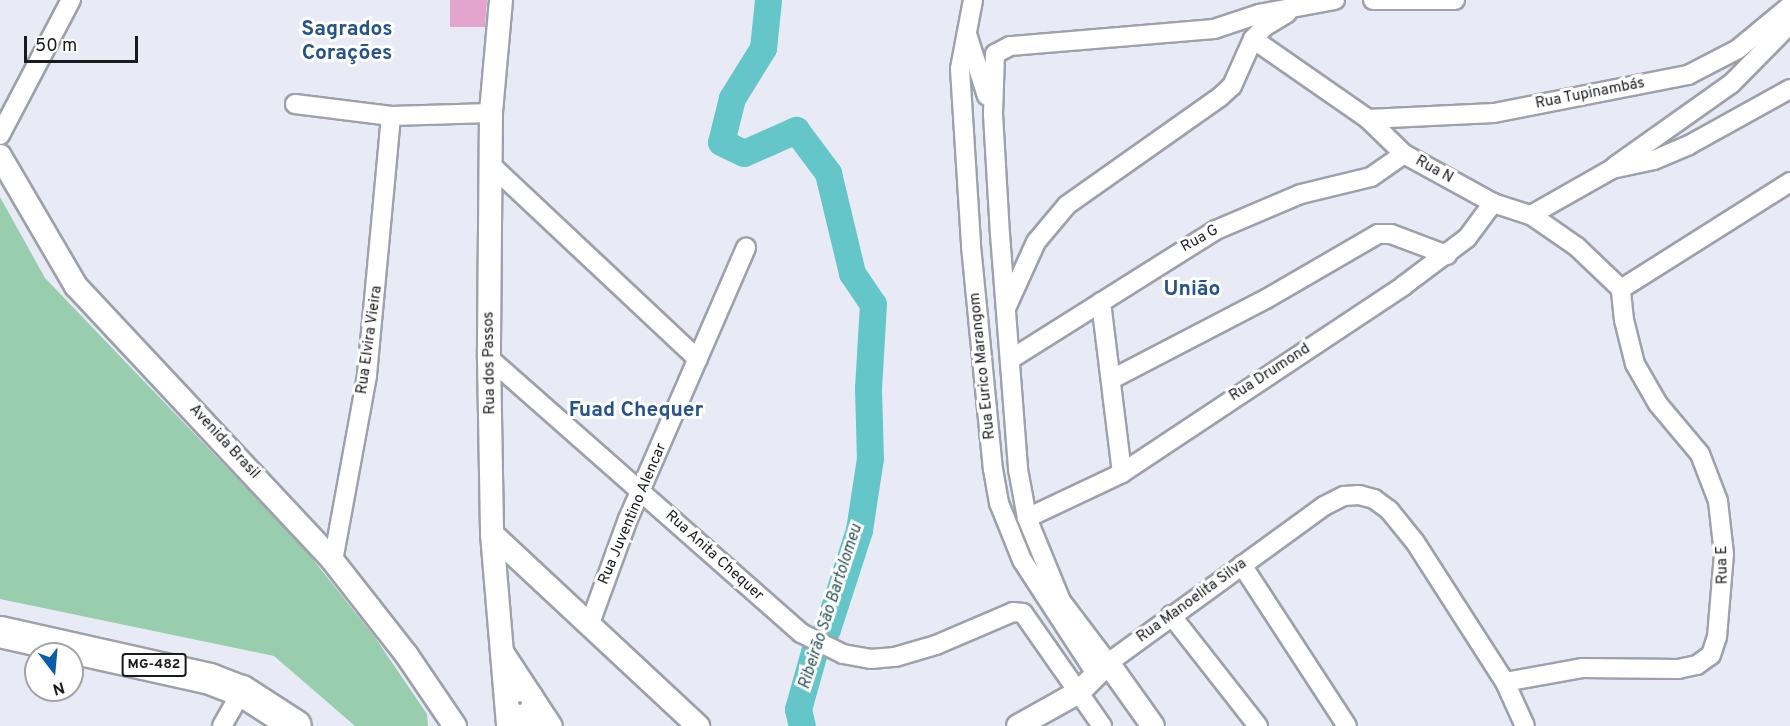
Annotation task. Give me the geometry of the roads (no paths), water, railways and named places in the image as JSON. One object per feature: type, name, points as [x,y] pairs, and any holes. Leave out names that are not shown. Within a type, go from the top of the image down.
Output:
[{"type":"highway","name":"MG-482","points":[[0,632],[174,669],[242,691],[296,726]]},
{"type":"street","points":[[0,135],[71,0]]},
{"type":"street","name":"Rua dos Passos","points":[[501,0],[491,113],[490,164],[489,358],[492,534],[505,653],[516,714]]},
{"type":"street","name":"Rua Eurico Marangom","points":[[973,0],[960,69],[971,246],[999,503],[1022,560],[1103,669]]},
{"type":"street","points":[[1007,306],[1048,225],[1098,181],[1220,97],[1232,86],[1253,39],[1264,27],[1302,6],[1335,0]]},
{"type":"street","points":[[1373,0],[1455,0]]},
{"type":"street","name":"Rua Eurico Marangom","points":[[1103,669],[1061,601],[1027,518],[1018,469],[993,114],[993,62],[1000,48],[1010,46],[1214,29],[1259,14],[1302,6]]},
{"type":"street","name":"Rua Tupinambás","points":[[1368,119],[1494,113],[1688,75],[1738,49],[1790,6]]},
{"type":"street","points":[[1531,214],[1612,169],[1731,84],[1790,24]]},
{"type":"street","points":[[966,30],[993,114]]},
{"type":"street","name":"Rua N","points":[[1253,39],[1368,119],[1404,154],[1493,203],[1531,214],[1577,247],[1621,289]]},
{"type":"street","points":[[1612,169],[1653,160],[1689,145],[1790,89]]},
{"type":"street","points":[[295,104],[392,116],[491,113]]},
{"type":"street","name":"Rua Elvira Vieira","points":[[333,561],[374,319],[392,116]]},
{"type":"street","name":"Rua G","points":[[1011,359],[1216,230],[1301,194],[1371,177],[1404,154]]},
{"type":"street","name":"Avenida Brasil","points":[[0,156],[76,286],[333,561],[406,654],[455,726]]},
{"type":"street","points":[[490,164],[698,359]]},
{"type":"street","points":[[1621,289],[1790,182]]},
{"type":"street","name":"Rua Drumond","points":[[1027,518],[1122,473],[1447,255],[1467,238],[1493,203]]},
{"type":"street","points":[[1112,379],[1266,299],[1378,234],[1391,234],[1447,255]]},
{"type":"street","name":"Rua Juventino Alencar","points":[[589,626],[642,491],[746,248]]},
{"type":"street","name":"Rua E","points":[[1505,682],[1581,668],[1678,669],[1697,665],[1711,655],[1718,637],[1724,554],[1718,501],[1700,454],[1658,404],[1635,364],[1623,320],[1621,289]]},
{"type":"street","points":[[1101,302],[1122,473]]},
{"type":"street","name":"Rua Anita Chequer","points":[[489,358],[801,633],[843,654],[871,659],[926,648],[1004,615],[1023,614],[1079,692]]},
{"type":"street","name":"Rua Manoelita Silva","points":[[1018,726],[1079,692],[1103,669],[1171,615],[1344,496],[1359,495],[1374,499],[1389,510],[1415,542],[1505,682]]},
{"type":"street","points":[[492,534],[698,726]]},
{"type":"street","points":[[1242,565],[1347,726]]},
{"type":"street","points":[[1171,615],[1258,726]]},
{"type":"street","points":[[1103,669],[1153,726]]},
{"type":"street","points":[[1505,682],[1525,726]]},
{"type":"street","points":[[222,726],[242,691]]},
{"type":"street","points":[[1079,692],[1102,726]]},
{"type":"street","points":[[516,714],[551,724]]},
{"type":"waterway","name":"Ribeirão São Bartolomeu","points":[[768,0],[763,48],[732,98],[721,142],[744,153],[796,130],[828,173],[852,273],[873,304],[868,388],[870,458],[859,530],[827,629],[814,652],[798,709],[802,726]]},
{"type":"district","name":"Sagrados Corações","points":[[347,42]]},
{"type":"district","name":"União","points":[[1192,290]]},
{"type":"district","name":"Fuad Chequer","points":[[636,411]]}]
